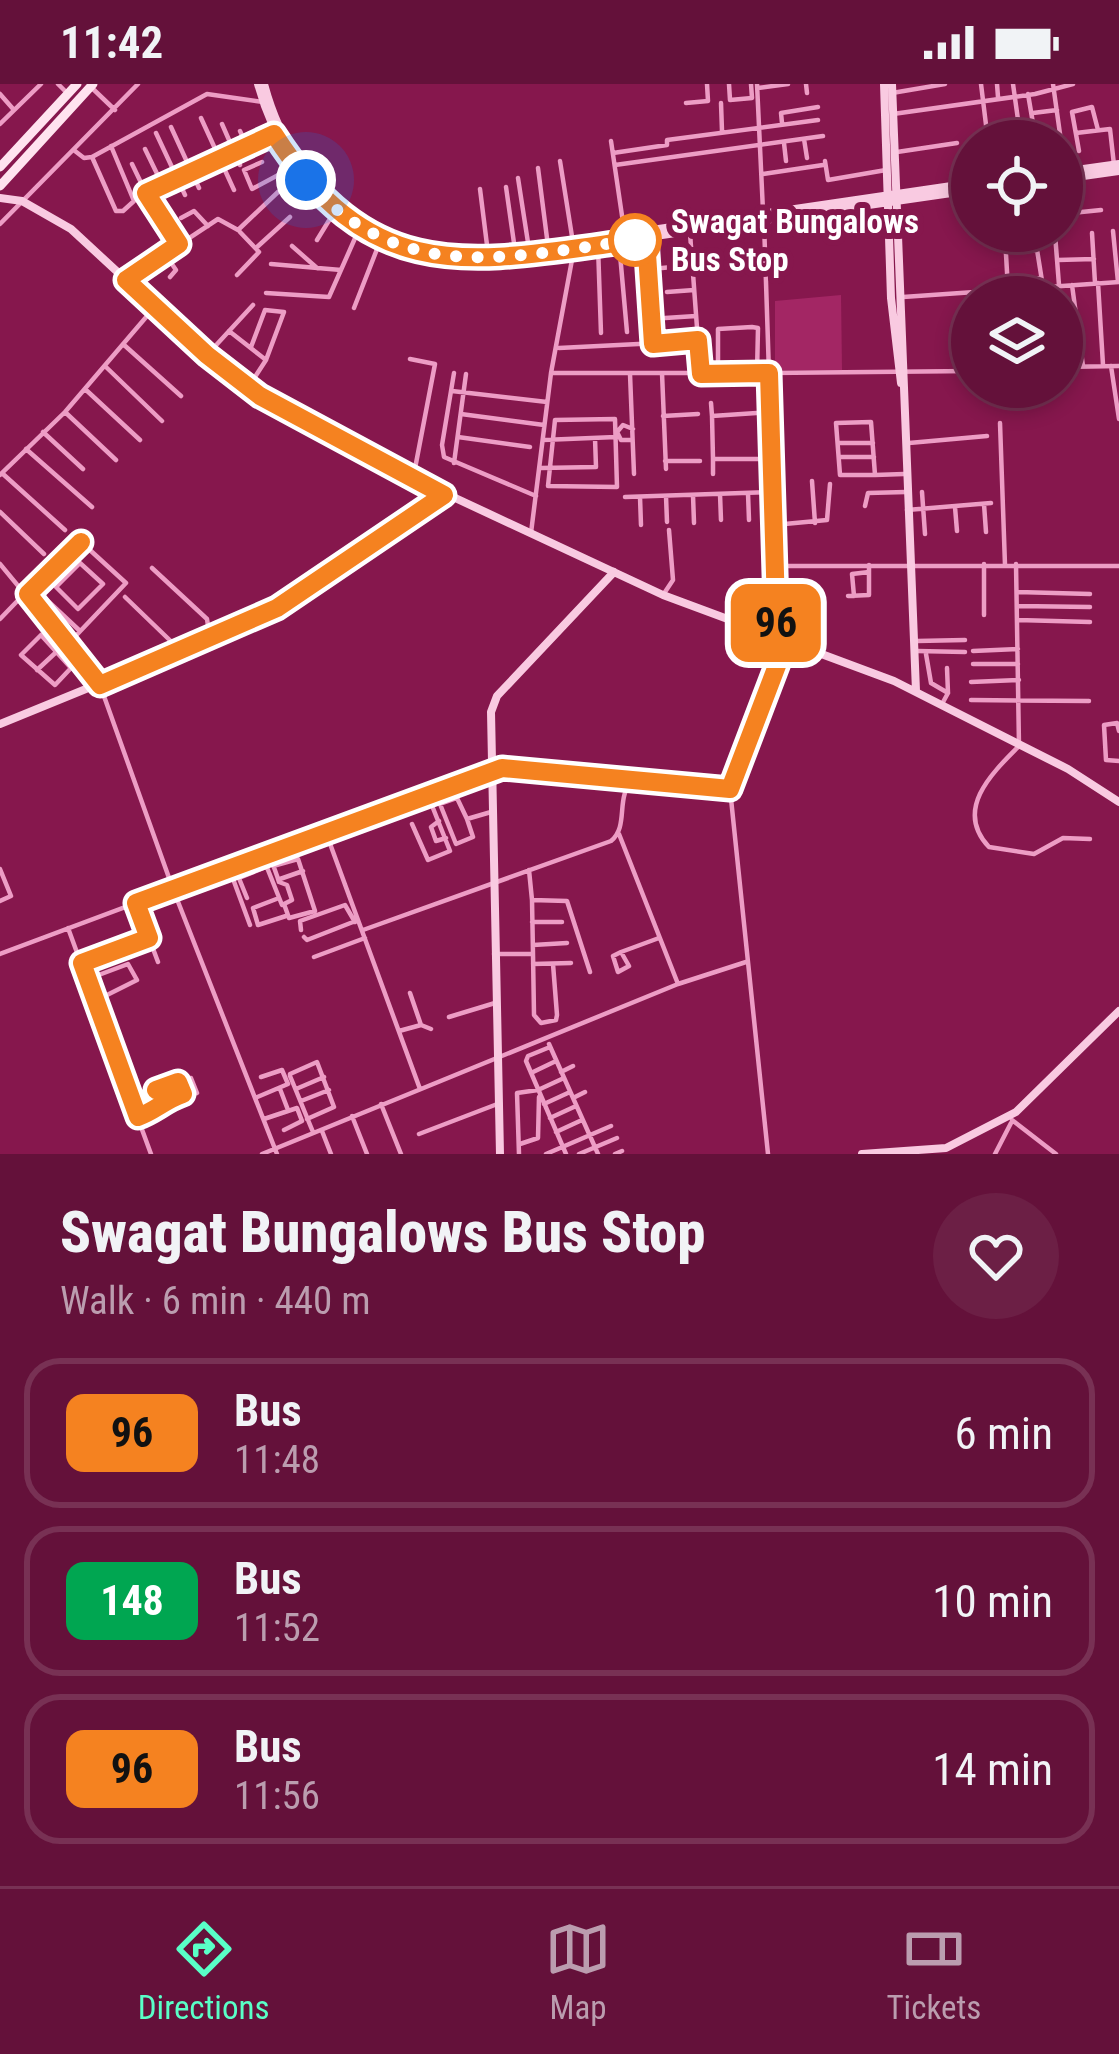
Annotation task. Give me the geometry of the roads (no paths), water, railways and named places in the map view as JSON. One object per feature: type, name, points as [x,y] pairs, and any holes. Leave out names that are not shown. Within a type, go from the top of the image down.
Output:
[{"type":"main road","points":[[0,167],[76,84]]},
{"type":"main road","points":[[1,182],[91,86]]},
{"type":"street","points":[[0,124],[41,84]]},
{"type":"street","points":[[58,84],[68,94]]},
{"type":"street","points":[[261,84],[273,128],[296,166],[336,209],[380,237],[432,256],[646,239],[689,228]]},
{"type":"street","points":[[261,84],[273,128],[308,178],[380,237]]},
{"type":"street","points":[[686,104],[708,101],[707,84]]},
{"type":"street","points":[[729,84],[730,100],[752,98],[755,86]]},
{"type":"street","points":[[755,86],[788,84]]},
{"type":"street","points":[[889,87],[945,84]]},
{"type":"street","points":[[981,84],[986,120]]},
{"type":"street","points":[[997,84],[998,97]]},
{"type":"street","points":[[1013,84],[1018,120]]},
{"type":"street","points":[[1032,120],[1034,84]]},
{"type":"street","points":[[893,114],[1073,84]]},
{"type":"street","points":[[91,86],[115,110]]},
{"type":"street","points":[[0,224],[16,199],[75,151],[134,86]]},
{"type":"street","points":[[755,86],[763,174],[781,641],[730,789],[768,1154]]},
{"type":"street","points":[[889,87],[893,114],[890,197],[916,691]]},
{"type":"street","points":[[889,87],[886,170],[899,297],[901,374]]},
{"type":"street","points":[[1054,87],[1058,120]]},
{"type":"street","points":[[0,94],[14,110]]},
{"type":"street","points":[[75,151],[84,158],[92,157],[207,94],[263,103]]},
{"type":"street","points":[[721,103],[722,131]]},
{"type":"street","points":[[782,124],[781,112],[818,107]]},
{"type":"street","points":[[1074,120],[1072,112],[1092,107],[1098,130]]},
{"type":"street","points":[[1030,113],[1057,110]]},
{"type":"street","points":[[201,118],[234,190]]},
{"type":"street","points":[[613,153],[722,131],[818,120]]},
{"type":"street","points":[[222,124],[240,166]]},
{"type":"street","points":[[171,127],[199,188]]},
{"type":"street","points":[[146,193],[220,160],[273,128]]},
{"type":"street","points":[[1083,132],[1109,129],[1119,185]]},
{"type":"street","points":[[240,131],[247,146]]},
{"type":"street","points":[[155,133],[185,196]]},
{"type":"street","points":[[1110,134],[1119,133]]},
{"type":"street","points":[[615,165],[823,136]]},
{"type":"street","points":[[804,139],[807,158]]},
{"type":"street","points":[[611,141],[623,240],[627,332]]},
{"type":"street","points":[[783,141],[786,161]]},
{"type":"street","points":[[893,153],[951,144]]},
{"type":"street","points":[[92,157],[110,201],[116,211],[123,211],[134,201],[110,146]]},
{"type":"street","points":[[145,149],[162,184]]},
{"type":"street","points":[[531,533],[573,246],[560,161]]},
{"type":"street","points":[[262,162],[244,171],[252,189],[296,166]]},
{"type":"street","points":[[763,174],[824,163],[828,180],[886,170]]},
{"type":"street","points":[[132,164],[179,244]]},
{"type":"street","points":[[538,168],[548,246]]},
{"type":"street","points":[[1083,172],[1117,168]]},
{"type":"street","points":[[518,178],[529,248]]},
{"type":"street","points":[[1,182],[16,199],[70,229],[153,309],[260,396],[444,495],[663,595],[916,691],[1089,781],[1119,802]]},
{"type":"street","points":[[506,187],[515,250]]},
{"type":"street","points":[[480,189],[485,255]]},
{"type":"street","points":[[485,255],[548,246],[598,246],[763,215],[951,190]]},
{"type":"street","points":[[238,230],[278,192]]},
{"type":"street","points":[[0,198],[16,199]]},
{"type":"street","points":[[317,240],[336,209]]},
{"type":"street","points":[[1083,212],[1101,210]]},
{"type":"street","points":[[181,218],[196,212],[208,226]]},
{"type":"street","points":[[256,248],[290,217]]},
{"type":"street","points":[[126,280],[222,219],[258,254],[237,275]]},
{"type":"street","points":[[266,293],[329,297],[360,227]]},
{"type":"street","points":[[689,228],[701,374]]},
{"type":"street","points":[[1083,284],[1118,282],[1113,231]]},
{"type":"street","points":[[1092,233],[1119,419]]},
{"type":"street","points":[[353,308],[380,237]]},
{"type":"street","points":[[646,239],[653,344]]},
{"type":"street","points":[[292,246],[317,268]]},
{"type":"street","points":[[598,246],[601,333]]},
{"type":"street","points":[[707,258],[764,252]]},
{"type":"street","points":[[1006,252],[1010,276]]},
{"type":"street","points":[[1057,252],[1059,276]]},
{"type":"street","points":[[165,254],[176,270],[170,277]]},
{"type":"street","points":[[742,254],[743,267]]},
{"type":"street","points":[[1058,260],[1094,259]]},
{"type":"street","points":[[271,264],[341,271]]},
{"type":"street","points":[[662,268],[693,265]]},
{"type":"street","points":[[668,292],[694,290]]},
{"type":"street","points":[[899,297],[951,293]]},
{"type":"street","points":[[207,355],[254,304]]},
{"type":"street","points":[[65,530],[1,474],[65,412],[153,309]]},
{"type":"street","points":[[251,346],[265,310],[284,311],[266,360],[253,380]]},
{"type":"street","points":[[664,318],[696,316]]},
{"type":"street","points":[[731,373],[730,365],[718,366],[718,329],[752,327],[758,328],[757,373]]},
{"type":"street","points":[[229,331],[266,360]]},
{"type":"street","points":[[559,348],[698,340]]},
{"type":"street","points":[[123,344],[181,396]]},
{"type":"street","points":[[410,359],[435,364],[413,479]]},
{"type":"street","points":[[104,366],[162,421]]},
{"type":"street","points":[[1083,366],[1111,366]]},
{"type":"street","points":[[551,373],[951,372]]},
{"type":"street","points":[[454,373],[444,457],[536,496]]},
{"type":"street","points":[[454,464],[466,374]]},
{"type":"street","points":[[630,374],[634,474]]},
{"type":"street","points":[[662,374],[665,465],[700,461]]},
{"type":"street","points":[[85,389],[140,440]]},
{"type":"street","points":[[452,391],[548,402]]},
{"type":"street","points":[[711,403],[713,474]]},
{"type":"street","points":[[65,412],[116,460]]},
{"type":"street","points":[[712,416],[770,412]]},
{"type":"street","points":[[460,414],[544,425]]},
{"type":"street","points":[[663,416],[698,414]]},
{"type":"street","points":[[615,419],[617,487],[548,486],[554,439],[555,420],[615,419]]},
{"type":"street","points":[[875,475],[872,422],[836,423],[840,475],[875,475],[905,474]]},
{"type":"street","points":[[1000,423],[1005,565]]},
{"type":"street","points":[[632,440],[621,440],[617,432],[623,425],[633,429]]},
{"type":"street","points":[[43,432],[83,469]]},
{"type":"street","points":[[903,443],[987,436]]},
{"type":"street","points":[[458,437],[530,447]]},
{"type":"street","points":[[543,440],[616,437]]},
{"type":"street","points":[[539,468],[596,467],[595,438]]},
{"type":"street","points":[[838,442],[873,443]]},
{"type":"street","points":[[26,448],[92,507]]},
{"type":"street","points":[[838,457],[874,457]]},
{"type":"street","points":[[713,459],[771,459]]},
{"type":"street","points":[[812,481],[815,523]]},
{"type":"street","points":[[774,525],[827,520],[830,484]]},
{"type":"street","points":[[625,497],[772,492]]},
{"type":"street","points":[[865,506],[868,493],[906,492]]},
{"type":"street","points":[[922,492],[925,534]]},
{"type":"street","points":[[748,493],[749,520]]},
{"type":"street","points":[[720,494],[722,520]]},
{"type":"street","points":[[0,724],[277,608],[444,495]]},
{"type":"street","points":[[693,495],[694,523]]},
{"type":"street","points":[[666,496],[667,522]]},
{"type":"street","points":[[640,497],[640,525]]},
{"type":"street","points":[[907,509],[987,504],[986,532]]},
{"type":"street","points":[[954,506],[958,531]]},
{"type":"street","points":[[0,512],[44,554]]},
{"type":"street","points":[[663,595],[673,580],[669,530]]},
{"type":"street","points":[[0,619],[80,542],[122,579],[124,588],[37,670]]},
{"type":"street","points":[[80,563],[103,584],[80,609],[67,599],[56,586],[80,563]]},
{"type":"street","points":[[0,564],[100,685],[172,890],[276,1151]]},
{"type":"street","points":[[984,564],[984,615]]},
{"type":"street","points":[[1016,564],[1019,746],[975,800],[976,828],[994,849],[1034,854],[1063,838],[1090,839]]},
{"type":"street","points":[[776,566],[1119,566]]},
{"type":"street","points":[[152,568],[209,621],[210,639]]},
{"type":"street","points":[[869,568],[869,595],[851,596],[852,574],[869,568]]},
{"type":"street","points":[[500,1154],[491,712],[497,696],[614,572]]},
{"type":"street","points":[[34,588],[80,631]]},
{"type":"street","points":[[1017,592],[1090,594]]},
{"type":"street","points":[[125,597],[180,650]]},
{"type":"street","points":[[58,610],[67,599]]},
{"type":"street","points":[[1017,607],[1090,607]]},
{"type":"street","points":[[1017,620],[1090,622]]},
{"type":"street","points":[[38,635],[56,651],[71,669],[56,685],[21,654],[38,635]]},
{"type":"street","points":[[914,646],[965,640]]},
{"type":"street","points":[[914,646],[926,652],[1018,649]]},
{"type":"street","points":[[926,652],[931,683],[947,693]]},
{"type":"street","points":[[973,664],[1018,664]]},
{"type":"street","points":[[942,704],[947,668]]},
{"type":"street","points":[[971,682],[1018,680]]},
{"type":"street","points":[[971,700],[1089,701]]},
{"type":"street","points":[[1119,731],[1118,723],[1104,724],[1106,760],[1119,761]]},
{"type":"street","points":[[0,954],[491,770],[514,768],[730,789]]},
{"type":"street","points":[[634,779],[623,792],[619,835],[678,984]]},
{"type":"street","points":[[412,824],[428,860],[450,851],[427,793]]},
{"type":"street","points":[[457,798],[467,820],[473,837],[456,844],[440,804],[457,798]]},
{"type":"street","points":[[467,820],[490,812]]},
{"type":"street","points":[[325,830],[357,921]]},
{"type":"street","points":[[362,930],[619,835]]},
{"type":"street","points":[[265,854],[286,917],[259,926],[253,909],[279,898]]},
{"type":"street","points":[[239,878],[297,858],[303,871],[311,893],[316,909],[292,919],[284,905],[311,893]]},
{"type":"street","points":[[231,867],[247,898]]},
{"type":"street","points":[[231,867],[250,925]]},
{"type":"street","points":[[270,867],[278,880],[290,886],[293,898]]},
{"type":"street","points":[[0,868],[10,894],[0,901]]},
{"type":"street","points":[[530,870],[534,1015],[542,1023],[552,1022],[557,1015],[553,964]]},
{"type":"street","points":[[278,880],[303,871]]},
{"type":"street","points":[[532,900],[567,901],[590,972]]},
{"type":"street","points":[[136,903],[159,964],[144,968]]},
{"type":"street","points":[[357,921],[307,940],[300,921],[345,905],[357,921],[420,1089]]},
{"type":"street","points":[[322,914],[328,932]]},
{"type":"street","points":[[532,922],[562,922]]},
{"type":"street","points":[[68,928],[141,1116],[151,1154]]},
{"type":"street","points":[[82,963],[149,938]]},
{"type":"street","points":[[314,957],[365,938]]},
{"type":"street","points":[[621,952],[659,938]]},
{"type":"street","points":[[533,944],[567,943]]},
{"type":"street","points":[[494,954],[533,954]]},
{"type":"street","points":[[262,1154],[678,984],[746,962]]},
{"type":"street","points":[[533,964],[571,963]]},
{"type":"street","points":[[88,979],[128,964],[137,980],[95,1000]]},
{"type":"street","points":[[410,993],[421,1024],[431,1029]]},
{"type":"street","points":[[449,1017],[496,1002]]},
{"type":"street","points":[[995,1154],[1014,1116],[1119,1011]]},
{"type":"street","points":[[399,1031],[421,1024]]},
{"type":"street","points":[[546,1039],[596,1151]]},
{"type":"street","points":[[550,1047],[527,1056],[564,1150]]},
{"type":"street","points":[[531,1073],[556,1061]]},
{"type":"street","points":[[308,1119],[334,1106],[317,1063],[290,1074],[313,1132]]},
{"type":"street","points":[[519,1154],[517,1093],[539,1091],[573,1066]]},
{"type":"street","points":[[255,1098],[288,1084],[282,1070],[261,1077]]},
{"type":"street","points":[[295,1089],[324,1077]]},
{"type":"street","points":[[141,1116],[156,1096],[178,1082],[191,1078],[198,1091],[187,1098],[178,1082]]},
{"type":"street","points":[[280,1089],[288,1111]]},
{"type":"street","points":[[301,1102],[328,1090]]},
{"type":"street","points":[[519,1144],[538,1138],[539,1091]]},
{"type":"street","points":[[544,1104],[585,1092]]},
{"type":"street","points":[[156,1096],[183,1094]]},
{"type":"street","points":[[140,1102],[141,1116]]},
{"type":"street","points":[[419,1134],[500,1103]]},
{"type":"street","points":[[381,1104],[401,1154]]},
{"type":"street","points":[[550,1118],[576,1106]]},
{"type":"street","points":[[264,1119],[297,1108],[302,1121],[284,1130]]},
{"type":"street","points":[[352,1116],[367,1154]]},
{"type":"street","points":[[862,1154],[953,1146],[1014,1116]]},
{"type":"street","points":[[1014,1116],[1056,1154]]},
{"type":"street","points":[[556,1132],[583,1120]]},
{"type":"street","points":[[546,1154],[611,1126]]},
{"type":"street","points":[[321,1129],[331,1154]]},
{"type":"street","points":[[580,1154],[617,1138]]},
{"type":"place","name":"Swagat Bungalows Bus Stop","points":[[635,240]]}]
